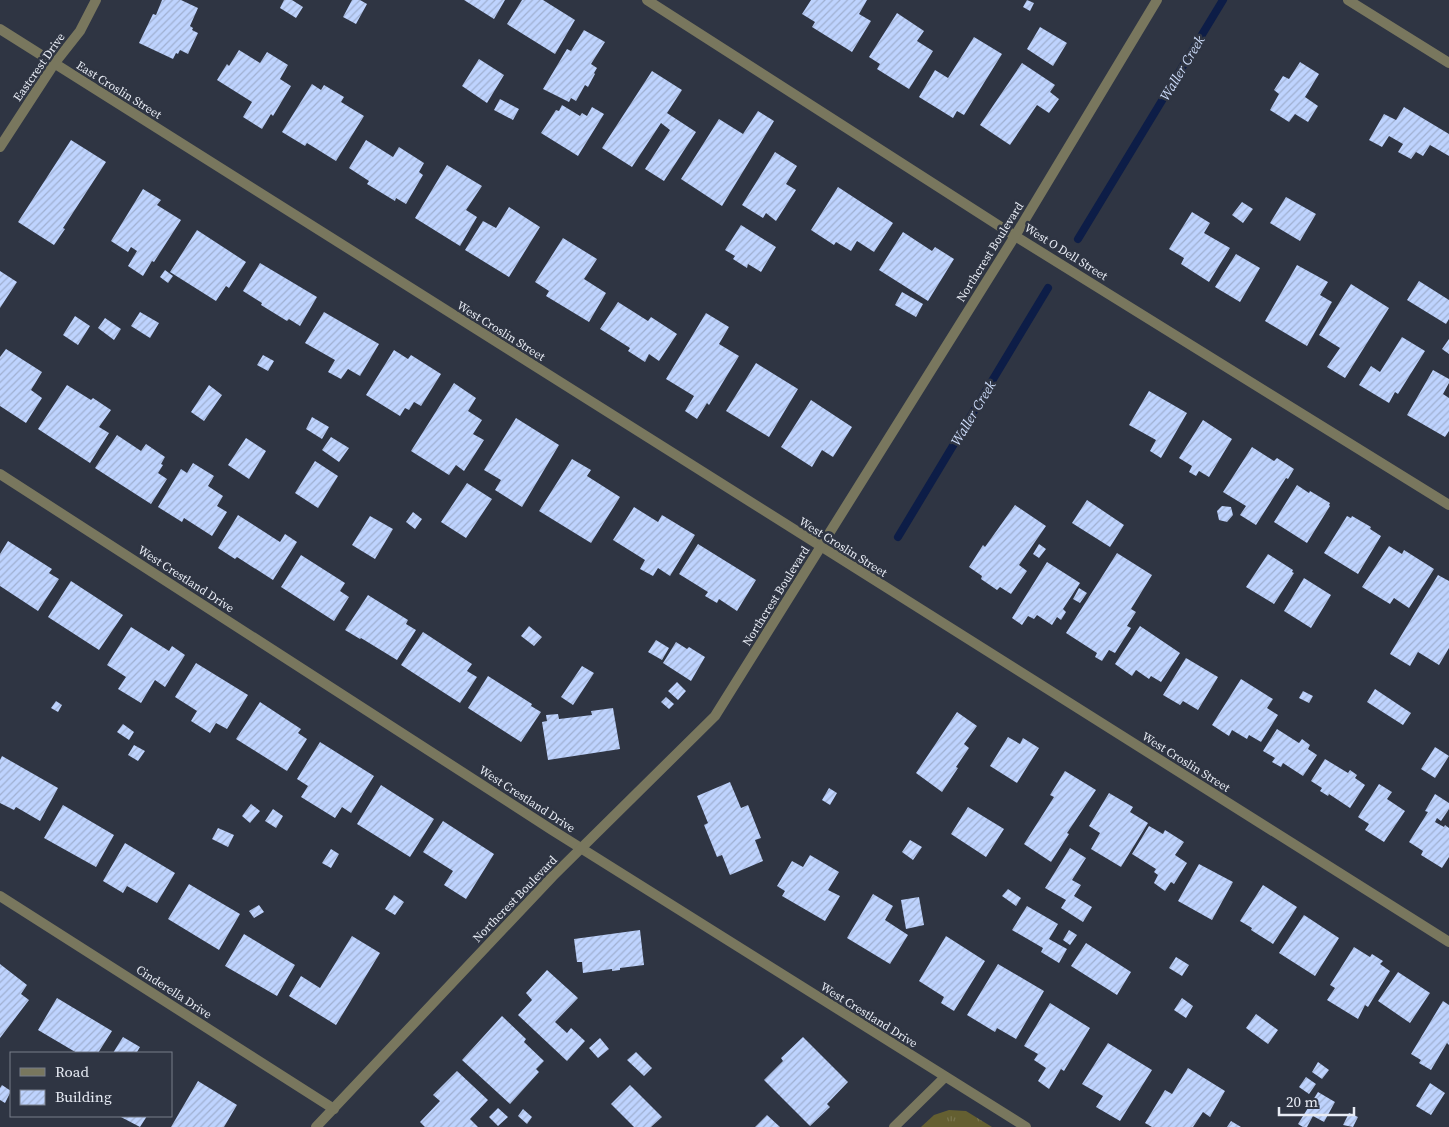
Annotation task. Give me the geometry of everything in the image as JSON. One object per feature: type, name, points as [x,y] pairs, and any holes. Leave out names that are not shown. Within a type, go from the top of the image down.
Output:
[{"type":"street","name":"Eastcrest Drive","points":[[0,146],[54,64],[80,31],[96,0]]},
{"type":"street","name":"West O Dell Street","points":[[647,0],[1015,236],[1449,505]]},
{"type":"street","name":"Northcrest Boulevard","points":[[316,1127],[553,876],[715,716],[1015,236],[1157,0]]},
{"type":"street","points":[[1348,0],[1449,63]]},
{"type":"street","name":"East Croslin Street","points":[[0,30],[225,172]]},
{"type":"street","name":"West Croslin Street","points":[[225,172],[1449,942]]},
{"type":"street","name":"West Crestland Drive","points":[[0,474],[581,849],[1026,1127]]},
{"type":"street","name":"Cinderella Drive","points":[[0,896],[334,1109]]},
{"type":"street","points":[[894,1127],[945,1076]]},
{"type":"green space","points":[[949,1110],[966,1111],[992,1127],[921,1127],[934,1115]]},
{"type":"building","points":[[162,0],[181,0],[198,8],[190,26],[193,28],[192,30],[198,33],[188,54],[180,50],[173,59],[139,43],[153,14],[156,15]]},
{"type":"building","points":[[284,0],[292,0],[303,7],[296,18],[280,8]]},
{"type":"building","points":[[352,0],[360,0],[367,4],[356,24],[343,17]]},
{"type":"building","points":[[464,0],[505,0],[494,19]]},
{"type":"building","points":[[522,0],[543,0],[575,20],[555,54],[507,24]]},
{"type":"building","points":[[811,0],[867,0],[859,14],[871,21],[852,52],[812,27],[815,22],[802,14]]},
{"type":"building","points":[[1027,0],[1034,3],[1030,11],[1023,7]]},
{"type":"building","points":[[897,13],[924,31],[917,41],[933,51],[909,89],[877,69],[880,64],[869,57]]},
{"type":"building","points":[[1040,27],[1067,43],[1053,66],[1027,49]]},
{"type":"building","points":[[584,30],[605,42],[591,64],[597,68],[588,87],[585,85],[576,101],[571,98],[569,102],[543,89],[567,49],[571,51]]},
{"type":"building","points":[[974,37],[1002,54],[964,115],[957,111],[953,118],[919,97],[935,70],[948,78]]},
{"type":"building","points":[[239,50],[260,63],[267,52],[288,65],[280,79],[291,86],[273,116],[271,114],[262,129],[243,117],[252,102],[217,80]]},
{"type":"building","points":[[479,59],[504,75],[487,103],[462,86]]},
{"type":"building","points":[[1300,62],[1319,74],[1305,97],[1318,106],[1308,122],[1295,114],[1289,122],[1270,110],[1279,94],[1274,90],[1283,76],[1289,79]]},
{"type":"building","points":[[1022,63],[1055,85],[1050,92],[1059,99],[1049,113],[1037,105],[1010,145],[980,125]]},
{"type":"building","points":[[652,71],[682,90],[667,113],[696,132],[664,181],[645,169],[670,130],[661,123],[632,167],[602,148]]},
{"type":"building","points":[[312,84],[321,90],[324,85],[344,97],[341,102],[364,116],[336,161],[307,143],[305,146],[282,132]]},
{"type":"building","points":[[500,99],[519,109],[513,120],[494,110]]},
{"type":"building","points":[[562,105],[580,116],[582,113],[587,116],[592,107],[604,114],[578,156],[541,133],[556,110],[559,111]]},
{"type":"building","points":[[1404,107],[1449,134],[1449,156],[1430,145],[1423,156],[1416,152],[1411,159],[1398,152],[1403,144],[1389,136],[1382,147],[1369,140],[1384,114],[1396,120]]},
{"type":"building","points":[[758,111],[774,121],[722,206],[681,179],[719,119],[743,134]]},
{"type":"building","points":[[71,140],[106,162],[54,245],[18,222]]},
{"type":"building","points":[[366,140],[393,157],[399,147],[424,163],[419,172],[423,175],[406,204],[396,198],[395,201],[367,184],[369,181],[349,168]]},
{"type":"building","points":[[775,152],[797,166],[786,184],[796,190],[776,221],[766,213],[763,218],[742,205]]},
{"type":"building","points":[[447,165],[482,186],[466,210],[477,217],[460,246],[415,218]]},
{"type":"building","points":[[838,187],[893,223],[874,252],[857,241],[851,251],[836,242],[834,245],[811,230]]},
{"type":"building","points":[[143,189],[161,200],[157,205],[181,220],[143,276],[128,266],[137,251],[131,247],[128,252],[111,241]]},
{"type":"building","points":[[1286,197],[1316,214],[1300,241],[1270,223]]},
{"type":"building","points":[[1242,202],[1253,209],[1243,223],[1232,215]]},
{"type":"building","points":[[509,207],[540,227],[509,277],[465,250],[483,221],[496,228]]},
{"type":"building","points":[[1192,212],[1210,223],[1204,233],[1230,248],[1209,282],[1181,264],[1184,258],[1169,249]]},
{"type":"building","points":[[741,225],[776,247],[761,272],[748,264],[747,268],[733,259],[735,256],[725,250]]},
{"type":"building","points":[[197,230],[246,262],[229,288],[226,286],[216,301],[170,272]]},
{"type":"building","points":[[903,232],[932,251],[935,247],[954,259],[928,301],[879,270]]},
{"type":"building","points":[[563,238],[597,259],[584,279],[606,293],[589,322],[546,296],[549,291],[535,282]]},
{"type":"building","points":[[1236,254],[1260,268],[1240,302],[1215,287]]},
{"type":"building","points":[[260,263],[317,297],[300,326],[289,319],[287,321],[243,291]]},
{"type":"building","points":[[1297,265],[1328,282],[1320,295],[1332,302],[1307,346],[1265,321]]},
{"type":"building","points":[[165,270],[173,276],[168,283],[160,277]]},
{"type":"building","points":[[0,271],[17,282],[0,308]]},
{"type":"building","points":[[1419,281],[1449,300],[1449,319],[1446,324],[1407,300]]},
{"type":"building","points":[[1351,284],[1389,308],[1345,378],[1327,367],[1340,348],[1319,335]]},
{"type":"building","points":[[902,292],[923,304],[916,317],[895,305]]},
{"type":"building","points":[[618,302],[648,321],[651,317],[677,334],[659,361],[649,354],[645,362],[628,351],[630,348],[600,329]]},
{"type":"building","points":[[140,312],[159,323],[150,338],[131,326]]},
{"type":"building","points":[[324,312],[379,344],[360,376],[348,369],[341,379],[328,372],[335,360],[305,343]]},
{"type":"building","points":[[706,313],[729,327],[719,344],[739,356],[709,405],[707,403],[697,419],[685,411],[694,396],[666,379]]},
{"type":"building","points":[[75,316],[90,326],[78,345],[63,335]]},
{"type":"building","points":[[105,318],[121,329],[114,340],[98,328]]},
{"type":"building","points":[[1402,337],[1425,351],[1398,394],[1395,392],[1389,403],[1359,385],[1371,366],[1380,372]]},
{"type":"building","points":[[1449,339],[1449,354],[1442,349]]},
{"type":"building","points":[[6,349],[42,372],[31,390],[42,398],[26,423],[0,406],[0,357]]},
{"type":"building","points":[[394,350],[408,359],[411,355],[441,374],[421,406],[414,402],[409,410],[405,408],[400,416],[366,395]]},
{"type":"building","points":[[263,355],[274,361],[268,371],[257,365]]},
{"type":"building","points":[[756,363],[798,389],[769,437],[726,411]]},
{"type":"building","points":[[1433,370],[1449,379],[1443,394],[1449,398],[1449,431],[1445,437],[1407,415]]},
{"type":"building","points":[[454,383],[476,398],[468,411],[482,420],[473,434],[484,440],[464,471],[456,465],[449,475],[411,451]]},
{"type":"building","points":[[67,385],[91,400],[93,398],[111,410],[99,427],[109,433],[90,463],[38,429]]},
{"type":"building","points":[[209,385],[222,395],[204,421],[191,412]]},
{"type":"building","points":[[1149,391],[1187,413],[1161,458],[1150,451],[1156,440],[1129,425]]},
{"type":"building","points":[[811,400],[852,427],[833,457],[822,450],[812,467],[781,447]]},
{"type":"building","points":[[312,417],[329,427],[322,439],[306,429]]},
{"type":"building","points":[[516,418],[559,445],[522,507],[495,490],[501,480],[484,470]]},
{"type":"building","points":[[1203,420],[1232,439],[1209,477],[1199,471],[1196,476],[1189,472],[1192,466],[1179,458]]},
{"type":"building","points":[[117,435],[141,451],[146,444],[165,457],[158,473],[167,479],[151,504],[95,468]]},
{"type":"building","points":[[331,437],[349,448],[339,462],[322,450]]},
{"type":"building","points":[[246,438],[266,451],[249,479],[228,465]]},
{"type":"building","points":[[1252,447],[1274,461],[1277,458],[1294,469],[1288,479],[1286,478],[1256,525],[1240,515],[1246,506],[1223,492]]},
{"type":"building","points":[[572,459],[591,470],[587,476],[620,497],[591,543],[539,511]]},
{"type":"building","points":[[315,461],[338,476],[318,508],[295,493]]},
{"type":"building","points":[[193,463],[214,476],[208,486],[223,496],[217,506],[227,512],[212,536],[184,518],[182,522],[158,507],[181,469],[187,473]]},
{"type":"building","points":[[467,483],[492,499],[466,538],[441,522]]},
{"type":"building","points":[[1297,485],[1330,503],[1307,543],[1274,522]]},
{"type":"building","points":[[1087,500],[1124,525],[1110,547],[1072,523]]},
{"type":"building","points":[[1015,505],[1046,526],[1019,565],[1027,571],[1011,594],[1000,587],[997,590],[981,579],[982,576],[969,567],[983,545],[985,547]]},
{"type":"building","points":[[1222,506],[1231,507],[1233,515],[1227,522],[1219,520],[1217,511]]},
{"type":"building","points":[[634,507],[658,522],[662,515],[695,535],[670,576],[658,568],[653,576],[640,569],[645,560],[613,540]]},
{"type":"building","points":[[413,512],[422,519],[415,529],[406,522]]},
{"type":"building","points":[[238,515],[280,542],[285,534],[297,542],[273,580],[237,557],[235,559],[218,548]]},
{"type":"building","points":[[370,516],[393,529],[375,559],[352,545]]},
{"type":"building","points":[[1347,516],[1351,518],[1352,516],[1371,527],[1370,529],[1381,536],[1358,574],[1324,553]]},
{"type":"building","points":[[8,541],[52,569],[49,573],[59,579],[38,611],[0,586],[0,554]]},
{"type":"building","points":[[698,544],[756,580],[737,611],[719,599],[717,603],[705,596],[708,592],[679,574]]},
{"type":"building","points":[[1039,544],[1046,549],[1039,558],[1033,554]]},
{"type":"building","points":[[1389,546],[1402,554],[1404,550],[1434,569],[1409,608],[1394,598],[1390,604],[1362,587]]},
{"type":"building","points":[[1117,553],[1152,575],[1131,609],[1136,612],[1127,626],[1131,628],[1115,653],[1109,650],[1102,661],[1095,657],[1097,653],[1066,633]]},
{"type":"building","points":[[1268,554],[1293,570],[1292,572],[1294,573],[1274,604],[1246,587]]},
{"type":"building","points":[[301,555],[345,583],[340,591],[349,597],[334,621],[281,587]]},
{"type":"building","points":[[1047,562],[1080,583],[1063,609],[1066,612],[1061,620],[1057,617],[1052,625],[1037,615],[1034,619],[1028,616],[1022,625],[1012,618]]},
{"type":"building","points":[[1438,575],[1449,581],[1449,648],[1439,665],[1418,652],[1410,666],[1390,654]]},
{"type":"building","points":[[1304,578],[1331,595],[1311,628],[1284,611]]},
{"type":"building","points":[[71,581],[123,615],[99,650],[48,617]]},
{"type":"building","points":[[1079,588],[1087,593],[1080,603],[1073,599]]},
{"type":"building","points":[[368,595],[408,620],[406,624],[416,630],[397,660],[345,630]]},
{"type":"building","points":[[529,626],[542,637],[534,646],[521,636]]},
{"type":"building","points":[[1140,626],[1180,653],[1161,682],[1151,676],[1149,679],[1136,670],[1132,676],[1115,664]]},
{"type":"building","points":[[131,627],[169,651],[172,646],[185,655],[165,687],[155,680],[141,703],[118,689],[126,677],[107,665]]},
{"type":"building","points":[[423,632],[472,664],[467,671],[477,677],[460,703],[401,665]]},
{"type":"building","points":[[656,640],[669,648],[662,660],[648,652]]},
{"type":"building","points":[[676,642],[687,649],[689,647],[705,657],[691,681],[663,663]]},
{"type":"building","points":[[1186,658],[1218,677],[1198,710],[1183,701],[1180,705],[1163,695]]},
{"type":"building","points":[[196,663],[248,695],[227,729],[216,723],[210,733],[191,721],[197,711],[175,697]]},
{"type":"building","points":[[582,666],[594,673],[573,705],[561,697]]},
{"type":"building","points":[[488,676],[532,704],[531,706],[541,712],[521,742],[468,708]]},
{"type":"building","points":[[1241,679],[1273,699],[1267,708],[1278,715],[1261,742],[1249,735],[1247,739],[1232,730],[1229,736],[1212,725]]},
{"type":"building","points":[[677,682],[686,691],[678,700],[668,691]]},
{"type":"building","points":[[1375,689],[1411,713],[1403,725],[1367,702]]},
{"type":"building","points":[[1303,691],[1313,696],[1309,703],[1299,698]]},
{"type":"building","points":[[666,697],[674,704],[669,709],[661,702]]},
{"type":"building","points":[[56,701],[62,705],[58,712],[51,708]]},
{"type":"building","points":[[260,702],[301,729],[298,733],[307,739],[287,771],[236,739]]},
{"type":"building","points":[[613,708],[620,749],[548,760],[542,722],[547,721],[546,715],[558,714],[559,719],[592,715],[591,711]]},
{"type":"building","points":[[957,712],[977,726],[964,744],[969,748],[942,792],[916,773]]},
{"type":"building","points":[[123,724],[134,732],[129,740],[117,732]]},
{"type":"building","points":[[1277,729],[1299,743],[1302,739],[1310,745],[1308,749],[1317,755],[1303,776],[1283,763],[1281,767],[1272,762],[1275,758],[1263,751]]},
{"type":"building","points":[[1008,737],[1020,744],[1023,738],[1039,748],[1017,783],[990,766]]},
{"type":"building","points":[[320,742],[374,776],[351,813],[342,807],[335,818],[301,797],[308,786],[297,779]]},
{"type":"building","points":[[134,745],[145,751],[138,761],[128,755]]},
{"type":"building","points":[[1435,747],[1449,756],[1435,778],[1421,769]]},
{"type":"building","points":[[2,756],[58,788],[40,821],[16,807],[14,810],[0,803],[0,760]]},
{"type":"building","points":[[1325,759],[1348,773],[1350,770],[1357,775],[1355,778],[1365,785],[1350,808],[1329,794],[1328,796],[1320,791],[1322,788],[1311,781]]},
{"type":"building","points":[[1065,771],[1096,790],[1067,833],[1069,834],[1051,862],[1024,844],[1054,797],[1050,795]]},
{"type":"building","points":[[730,782],[741,808],[748,805],[761,838],[755,840],[763,861],[730,875],[722,855],[717,857],[704,825],[708,823],[697,796]]},
{"type":"building","points":[[1379,784],[1392,792],[1387,799],[1405,811],[1384,842],[1365,830],[1369,824],[1358,817]]},
{"type":"building","points":[[381,785],[434,819],[410,857],[357,824]]},
{"type":"building","points":[[829,788],[837,793],[830,805],[822,800]]},
{"type":"building","points":[[1109,793],[1133,807],[1130,812],[1148,823],[1121,867],[1091,849],[1100,833],[1089,826]]},
{"type":"building","points":[[1435,794],[1449,803],[1449,809],[1441,821],[1437,818],[1435,822],[1449,828],[1449,857],[1442,868],[1421,855],[1423,851],[1409,842],[1428,812],[1425,811]]},
{"type":"building","points":[[251,804],[260,811],[250,823],[242,816]]},
{"type":"building","points":[[63,805],[114,835],[96,867],[44,838]]},
{"type":"building","points":[[968,807],[1004,829],[986,857],[951,834]]},
{"type":"building","points":[[273,809],[283,816],[276,828],[265,821]]},
{"type":"building","points":[[443,821],[494,854],[466,899],[444,885],[453,871],[423,852]]},
{"type":"building","points":[[1149,826],[1163,834],[1165,830],[1184,842],[1175,855],[1187,863],[1174,884],[1171,882],[1165,891],[1154,883],[1158,875],[1154,872],[1156,869],[1132,854]]},
{"type":"building","points":[[218,828],[234,835],[228,847],[212,839]]},
{"type":"building","points":[[910,840],[922,847],[913,860],[902,852]]},
{"type":"building","points":[[125,843],[175,873],[157,903],[127,886],[123,893],[103,881]]},
{"type":"building","points":[[1070,848],[1086,858],[1072,880],[1081,885],[1074,896],[1092,907],[1083,922],[1061,908],[1066,900],[1045,888]]},
{"type":"building","points":[[331,849],[339,854],[331,868],[322,863]]},
{"type":"building","points":[[810,855],[839,872],[828,890],[840,896],[825,921],[782,896],[785,891],[777,886],[792,861],[803,867]]},
{"type":"building","points":[[1199,864],[1233,882],[1212,920],[1178,901]]},
{"type":"building","points":[[189,884],[240,914],[219,950],[168,919]]},
{"type":"building","points":[[1263,885],[1297,907],[1273,944],[1240,921]]},
{"type":"building","points":[[1008,889],[1021,898],[1016,906],[1002,896]]},
{"type":"building","points":[[873,894],[893,906],[885,920],[908,935],[890,964],[847,938]]},
{"type":"building","points":[[394,895],[404,902],[395,915],[385,909]]},
{"type":"building","points":[[919,897],[924,925],[906,929],[901,900]]},
{"type":"building","points":[[259,905],[264,912],[254,918],[249,911]]},
{"type":"building","points":[[1027,906],[1058,924],[1049,939],[1067,949],[1059,963],[1041,952],[1043,948],[1012,930]]},
{"type":"building","points":[[1304,915],[1339,938],[1315,976],[1279,953]]},
{"type":"building","points":[[640,930],[644,965],[620,968],[620,970],[612,971],[612,969],[583,973],[582,962],[577,962],[574,939]]},
{"type":"building","points":[[1069,930],[1077,935],[1070,945],[1063,940]]},
{"type":"building","points":[[244,934],[295,965],[277,996],[225,966]]},
{"type":"building","points":[[352,936],[380,953],[336,1025],[289,996],[301,976],[320,988]]},
{"type":"building","points":[[946,936],[985,961],[954,1011],[941,1003],[944,997],[919,981]]},
{"type":"building","points":[[1086,943],[1131,972],[1117,995],[1071,966]]},
{"type":"building","points":[[1354,947],[1370,957],[1372,954],[1383,961],[1380,964],[1390,971],[1368,1007],[1365,1005],[1358,1019],[1327,1000],[1335,988],[1330,985]]},
{"type":"building","points":[[1176,957],[1189,965],[1182,976],[1169,968]]},
{"type":"building","points":[[0,964],[27,985],[21,994],[29,1000],[0,1038]]},
{"type":"building","points":[[998,964],[1044,991],[1016,1039],[997,1028],[995,1032],[967,1015]]},
{"type":"building","points":[[547,970],[578,998],[555,1022],[567,1033],[571,1028],[585,1041],[567,1061],[518,1015],[532,1000],[526,993]]},
{"type":"building","points":[[1398,972],[1430,993],[1410,1023],[1378,1001]]},
{"type":"building","points":[[57,998],[112,1031],[99,1052],[75,1052],[38,1030]]},
{"type":"building","points":[[1182,998],[1193,1006],[1186,1018],[1174,1010]]},
{"type":"building","points":[[1443,1001],[1449,1005],[1449,1045],[1447,1043],[1431,1070],[1419,1063],[1421,1060],[1411,1054]]},
{"type":"building","points":[[1050,1003],[1090,1028],[1064,1071],[1061,1069],[1049,1089],[1038,1081],[1046,1068],[1034,1060],[1038,1054],[1024,1046]]},
{"type":"building","points":[[1256,1014],[1278,1030],[1268,1044],[1246,1028]]},
{"type":"building","points":[[502,1016],[526,1039],[524,1042],[544,1061],[536,1069],[539,1072],[510,1104],[462,1060]]},
{"type":"building","points":[[123,1037],[140,1047],[137,1052],[114,1052]]},
{"type":"building","points":[[803,1037],[848,1082],[827,1104],[830,1107],[810,1126],[764,1080],[783,1061],[781,1058]]},
{"type":"building","points":[[600,1038],[609,1049],[598,1058],[589,1048]]},
{"type":"building","points":[[1108,1043],[1152,1070],[1120,1121],[1096,1107],[1103,1096],[1082,1084]]},
{"type":"building","points":[[636,1052],[652,1068],[644,1076],[627,1060]]},
{"type":"building","points":[[1318,1062],[1329,1070],[1322,1079],[1312,1072]]},
{"type":"building","points":[[1188,1068],[1225,1091],[1210,1117],[1203,1112],[1193,1127],[1152,1127],[1145,1123],[1165,1090],[1172,1094]]},
{"type":"building","points":[[457,1071],[488,1100],[470,1119],[478,1127],[425,1127],[420,1122],[440,1101],[433,1095]]},
{"type":"building","points":[[1306,1077],[1316,1084],[1309,1094],[1299,1087]]},
{"type":"building","points":[[198,1081],[237,1105],[224,1127],[171,1127]]},
{"type":"building","points":[[1430,1083],[1445,1093],[1431,1115],[1416,1106]]},
{"type":"building","points":[[2,1085],[10,1090],[5,1103],[0,1100],[0,1088]]},
{"type":"building","points":[[630,1085],[662,1117],[651,1127],[634,1127],[611,1104]]},
{"type":"building","points":[[1318,1092],[1335,1102],[1324,1122],[1313,1116],[1307,1127],[1303,1127],[1298,1124]]},
{"type":"building","points":[[498,1108],[508,1117],[498,1126],[489,1117]]},
{"type":"building","points":[[523,1109],[532,1117],[527,1124],[518,1116]]},
{"type":"building","points":[[1349,1113],[1358,1117],[1353,1127],[1343,1125]]},
{"type":"building","points":[[767,1115],[780,1127],[755,1127]]},
{"type":"building","points":[[121,1117],[146,1117],[140,1127]]},
{"type":"building","points":[[1231,1121],[1241,1127],[1227,1127]]},
{"type":"waterway","name":"Waller Creek","points":[[1078,239],[1223,0]]},
{"type":"waterway","name":"Waller Creek","points":[[898,537],[1048,288]]}]
